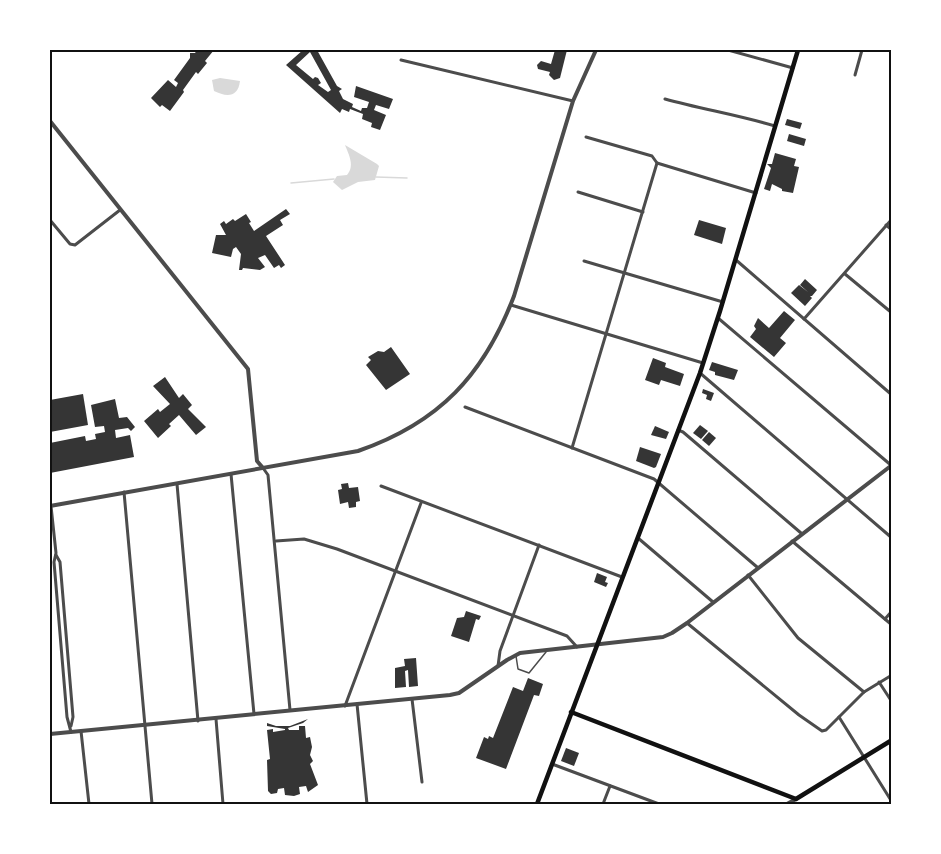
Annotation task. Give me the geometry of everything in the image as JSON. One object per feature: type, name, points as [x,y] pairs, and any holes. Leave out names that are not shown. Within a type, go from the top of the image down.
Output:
[{"type":"main road","points":[[537,804],[700,373],[798,50]]},
{"type":"main road","points":[[571,712],[796,799],[891,740]]},
{"type":"street","points":[[71,732],[74,717],[61,572],[56,553],[50,506],[358,452],[389,440],[419,424],[438,410],[476,369],[491,346],[511,304],[573,101],[596,50]]},
{"type":"street","points":[[728,50],[793,68]]},
{"type":"street","points":[[855,75],[862,50]]},
{"type":"street","points":[[401,60],[573,101]]},
{"type":"street","points":[[665,99],[775,126]]},
{"type":"street","points":[[50,122],[248,369],[257,461],[268,474],[290,712]]},
{"type":"street","points":[[586,138],[652,156],[657,163],[756,193]]},
{"type":"street","points":[[572,448],[657,163]]},
{"type":"street","points":[[578,192],[643,212]]},
{"type":"street","points":[[50,220],[70,244],[75,245],[120,210]]},
{"type":"street","points":[[804,319],[891,219]]},
{"type":"street","points":[[886,225],[891,230]]},
{"type":"street","points":[[736,260],[891,395]]},
{"type":"street","points":[[584,261],[723,302]]},
{"type":"street","points":[[845,274],[891,313]]},
{"type":"street","points":[[511,304],[703,363]]},
{"type":"street","points":[[50,734],[254,716],[459,693],[516,655],[653,640],[672,633],[891,465],[718,318]]},
{"type":"street","points":[[700,373],[891,538]]},
{"type":"street","points":[[465,407],[654,479],[757,567]]},
{"type":"street","points":[[678,430],[801,533]]},
{"type":"street","points":[[231,474],[254,716]]},
{"type":"street","points":[[177,484],[198,721]]},
{"type":"street","points":[[381,486],[622,577]]},
{"type":"street","points":[[124,492],[152,804]]},
{"type":"street","points":[[345,706],[421,502]]},
{"type":"street","points":[[637,537],[713,602]]},
{"type":"street","points":[[276,541],[304,539],[567,636],[577,647]]},
{"type":"street","points":[[792,541],[891,625]]},
{"type":"street","points":[[498,666],[500,651],[539,545]]},
{"type":"street","points":[[56,553],[54,562],[66,706],[71,726]]},
{"type":"street","points":[[748,575],[798,638],[864,692]]},
{"type":"street","points":[[885,619],[891,610]]},
{"type":"street","points":[[687,622],[799,715],[822,731],[864,692],[891,675]]},
{"type":"street","points":[[879,682],[891,702]]},
{"type":"street","points":[[412,699],[422,782]]},
{"type":"street","points":[[357,704],[367,804]]},
{"type":"street","points":[[839,717],[891,802]]},
{"type":"street","points":[[216,719],[223,804]]},
{"type":"street","points":[[81,731],[89,804]]},
{"type":"street","points":[[552,764],[659,804]]},
{"type":"street","points":[[603,804],[610,786]]},
{"type":"street","points":[[787,804],[796,799]]},
{"type":"lane","points":[[516,655],[518,669],[529,673],[547,651]]},
{"type":"shaded area","points":[[220,78],[240,81],[237,91],[227,95],[214,91],[212,80]]},
{"type":"shaded area","points":[[345,145],[379,166],[375,180],[358,182],[342,190],[333,182],[337,176],[347,175],[351,168]]},
{"type":"building","points":[[197,50],[214,50],[205,61],[207,63],[198,74],[196,72],[170,111],[162,105],[160,107],[151,98],[168,80],[176,87],[178,83],[174,80],[190,58],[190,53],[195,53]]},
{"type":"building","points":[[303,50],[317,50],[337,86],[342,89],[339,91],[343,99],[353,104],[352,107],[361,111],[362,108],[367,108],[369,102],[354,97],[356,86],[393,99],[389,109],[376,105],[374,110],[386,115],[380,130],[371,127],[372,123],[362,119],[363,114],[350,109],[349,112],[342,109],[340,113],[286,65]],"holes":[[[310,52],[331,90],[328,92],[318,85],[321,83],[318,78],[313,79],[296,65]]]},
{"type":"building","points":[[555,50],[567,50],[560,78],[554,80],[549,75],[550,72],[538,69],[537,65],[541,61],[551,64]]},
{"type":"building","points":[[787,119],[802,123],[800,129],[785,125]]},
{"type":"building","points":[[789,134],[806,139],[804,146],[787,141]]},
{"type":"building","points":[[775,153],[796,159],[794,166],[799,167],[793,193],[782,191],[772,184],[770,191],[764,189],[771,168],[767,164],[772,164]]},
{"type":"building","points":[[286,209],[290,214],[280,220],[283,225],[266,236],[285,265],[281,268],[279,265],[274,268],[265,255],[258,258],[265,267],[260,270],[243,268],[239,270],[241,254],[236,247],[231,257],[212,253],[216,235],[226,235],[220,224],[224,221],[226,224],[246,214],[254,231]]},
{"type":"building","points":[[699,220],[726,228],[722,244],[694,235]]},
{"type":"building","points":[[805,279],[817,290],[810,296],[812,298],[805,306],[791,293],[799,285],[808,292],[800,285]]},
{"type":"building","points":[[784,311],[795,320],[780,338],[786,343],[774,357],[750,337],[756,329],[754,326],[758,318],[769,328]]},
{"type":"building","points":[[391,347],[410,374],[386,390],[366,365],[371,360],[368,357]]},
{"type":"building","points":[[653,358],[666,363],[665,367],[684,374],[680,386],[661,380],[659,385],[645,380]]},
{"type":"building","points":[[712,362],[738,370],[734,380],[715,375],[715,372],[709,370]]},
{"type":"building","points":[[165,377],[179,398],[183,394],[192,405],[188,409],[206,427],[196,435],[179,415],[158,438],[144,421],[158,409],[160,412],[170,404],[153,386]]},
{"type":"building","points":[[703,389],[714,393],[711,401],[706,399],[707,395],[702,393]]},
{"type":"building","points":[[83,394],[88,425],[50,432],[50,400]]},
{"type":"building","points":[[115,399],[119,418],[127,417],[135,427],[131,431],[128,428],[115,430],[116,438],[130,435],[134,457],[50,473],[50,443],[85,436],[86,441],[96,439],[95,434],[105,432],[104,426],[95,427],[91,405]]},
{"type":"building","points":[[700,425],[708,431],[701,439],[693,433]]},
{"type":"building","points":[[655,426],[669,432],[666,439],[651,435]]},
{"type":"building","points":[[709,432],[716,438],[709,446],[702,440]]},
{"type":"building","points":[[640,447],[661,454],[656,467],[636,461]]},
{"type":"building","points":[[348,483],[349,488],[358,487],[360,501],[356,502],[356,507],[349,508],[348,502],[340,504],[338,490],[342,489],[341,484]]},
{"type":"building","points":[[597,573],[607,577],[606,587],[594,582]]},
{"type":"building","points":[[466,611],[481,616],[479,620],[476,619],[469,642],[451,636],[457,618],[464,617]]},
{"type":"building","points":[[416,658],[418,686],[409,687],[408,670],[405,671],[406,687],[395,688],[395,668],[405,666],[404,659]]},
{"type":"building","points":[[528,678],[543,684],[539,696],[534,695],[506,769],[476,758],[484,737],[493,738],[513,687],[523,691]]},
{"type":"building","points":[[308,719],[288,728],[299,730],[299,726],[305,726],[306,738],[310,737],[312,747],[310,755],[313,761],[310,764],[318,785],[308,792],[306,786],[299,787],[300,794],[294,796],[285,795],[284,788],[271,794],[268,791],[267,760],[270,759],[267,730],[273,729],[273,732],[285,729],[267,726],[267,723],[276,726],[290,726]]},
{"type":"building","points":[[566,748],[579,753],[574,766],[561,761]]},
{"type":"waterway","points":[[376,177],[407,178]]},
{"type":"waterway","points":[[291,183],[334,179]]}]
